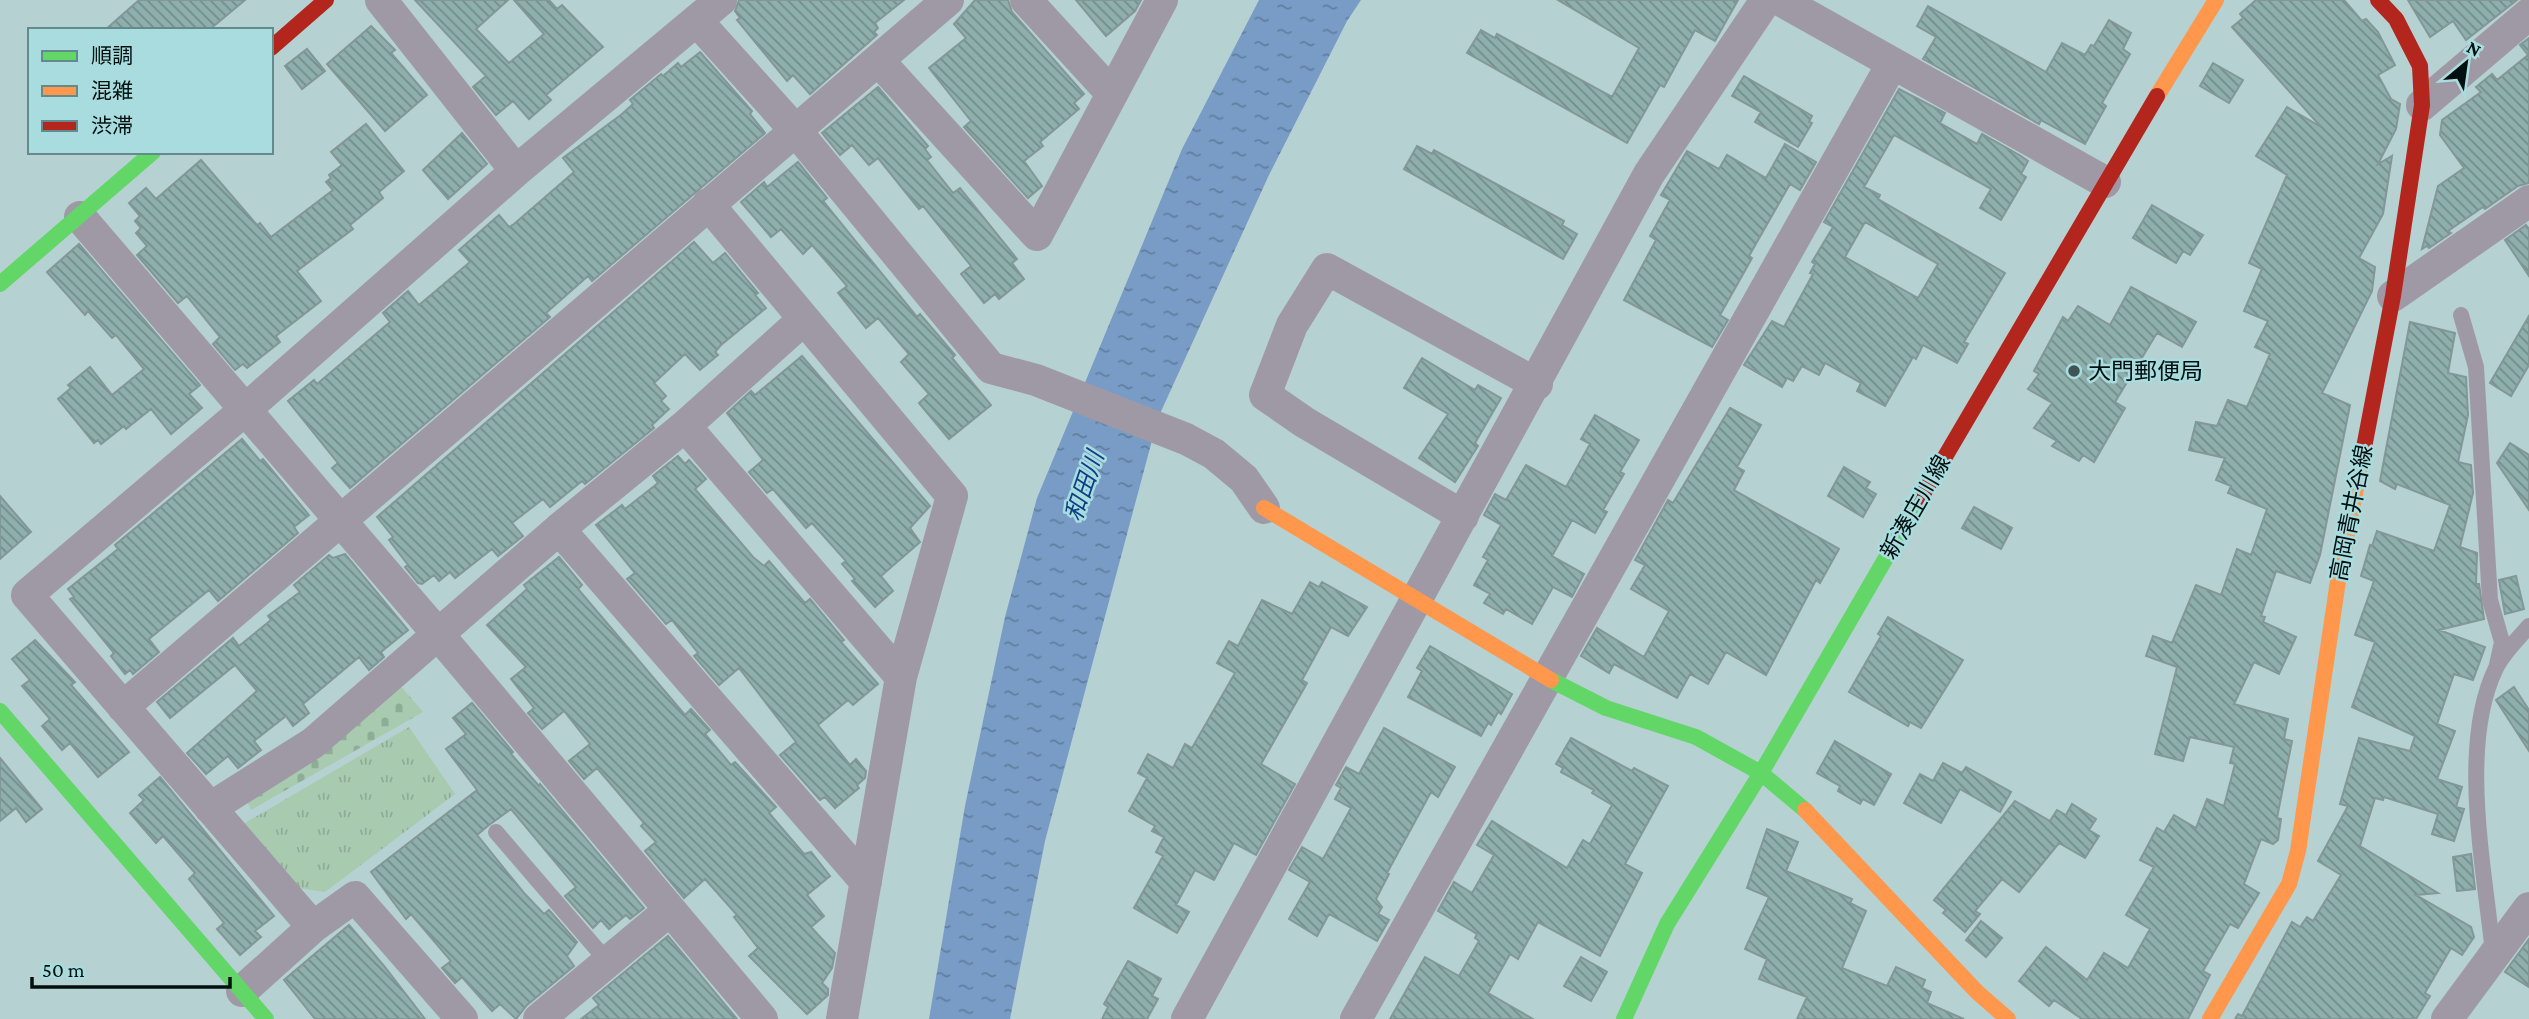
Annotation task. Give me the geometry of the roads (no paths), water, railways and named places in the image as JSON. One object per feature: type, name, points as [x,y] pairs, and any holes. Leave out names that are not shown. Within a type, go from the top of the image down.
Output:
[{"type":"main road","points":[[273,46],[326,0]]},
{"type":"main road","name":"新湊庄川線","points":[[1624,1019],[1667,924],[1761,773],[2105,182],[2158,100],[2216,0]]},
{"type":"main road","name":"高岡青井谷線","points":[[2210,1019],[2289,884],[2298,851],[2338,581],[2393,296],[2422,105],[2420,66],[2396,19],[2378,0]]},
{"type":"main road","points":[[0,284],[151,154]]},
{"type":"main road","points":[[1264,509],[1420,598],[1547,678],[1606,708],[1696,737],[1761,773],[1813,816],[1977,992],[2008,1019]]},
{"type":"main road","points":[[0,711],[266,1019]]},
{"type":"street","points":[[381,0],[516,171]]},
{"type":"street","points":[[313,927],[27,594],[246,409],[516,171],[721,0]]},
{"type":"street","points":[[123,707],[948,0]]},
{"type":"street","points":[[1026,0],[1112,94]]},
{"type":"street","points":[[878,61],[1037,235],[1162,0]]},
{"type":"street","points":[[1187,1019],[1420,598],[1649,174],[1783,2],[2105,182]]},
{"type":"street","points":[[2422,105],[2529,14]]},
{"type":"street","points":[[697,21],[796,131],[991,368],[1036,380],[1186,439],[1214,454],[1244,479],[1264,509]]},
{"type":"street","points":[[1356,1019],[1892,64]]},
{"type":"street","points":[[708,204],[952,496],[901,677],[842,1019]]},
{"type":"street","points":[[2393,296],[2526,208]]},
{"type":"street","points":[[80,216],[340,523],[438,633],[762,1019]]},
{"type":"street","points":[[1462,516],[1304,422],[1265,395],[1292,325],[1326,269],[1537,384]]},
{"type":"street","points":[[210,808],[313,743],[559,529],[685,426],[804,319]]},
{"type":"street","points":[[685,426],[901,677]]},
{"type":"street","points":[[559,529],[866,882]]},
{"type":"street","points":[[242,991],[313,927],[355,897],[462,1019]]},
{"type":"street","points":[[2447,1019],[2529,908]]},
{"type":"street","points":[[543,1018],[670,910]]},
{"type":"lane","points":[[2461,315],[2476,368],[2490,600],[2502,642],[2497,665],[2483,701],[2475,764],[2493,960]]},
{"type":"lane","points":[[2497,665],[2529,626]]},
{"type":"lane","points":[[496,832],[607,961]]},
{"type":"water","name":"和田川","points":[[1259,0],[1361,0],[1347,21],[1269,175],[1158,418],[1045,841],[1010,1019],[929,1019],[965,806],[1005,617],[1037,498],[1182,149]]},
{"type":"place","name":"大門郵便局","points":[[2074,371]]}]
